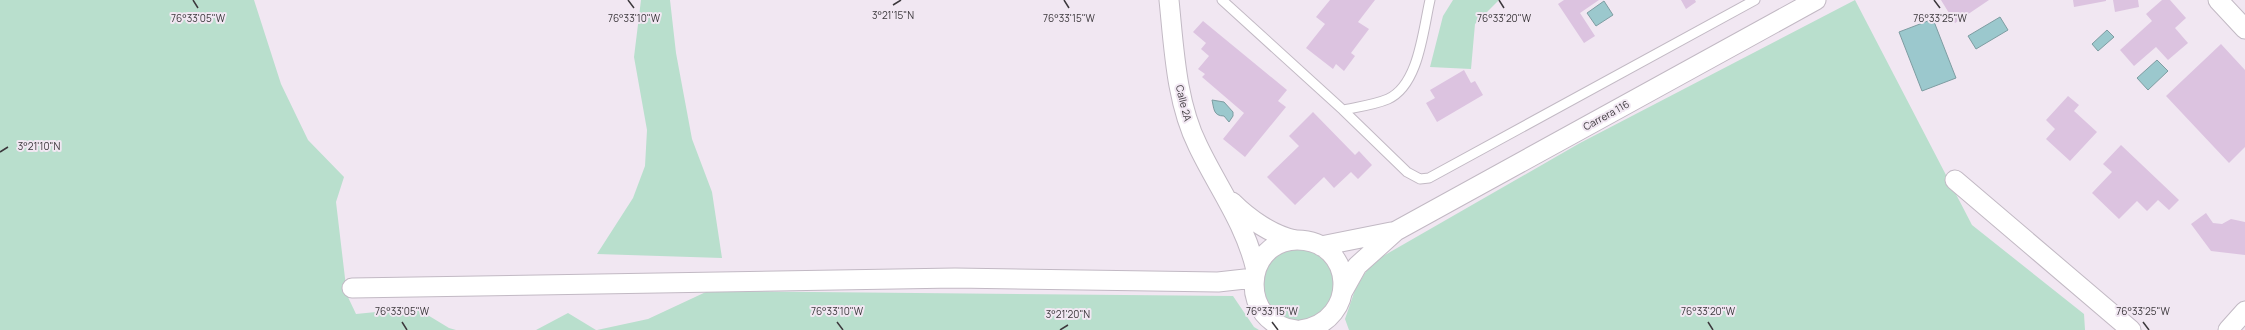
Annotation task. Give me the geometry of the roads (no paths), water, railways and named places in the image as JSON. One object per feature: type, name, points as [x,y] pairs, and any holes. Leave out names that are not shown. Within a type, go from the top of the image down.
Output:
[{"type":"street","name":"Calle 2A","points":[[1169,0],[1178,74],[1186,115],[1197,146],[1227,197],[1242,230],[1255,281]]},
{"type":"street","name":"Carrera 116","points":[[1343,291],[1357,266],[1396,230],[1816,0]]},
{"type":"street","points":[[2218,0],[2245,29]]},
{"type":"street","points":[[1955,180],[2132,330]]},
{"type":"street","name":"Calle 2A","points":[[1227,197],[1244,214],[1272,232],[1295,240]]},
{"type":"street","name":"Carrera 116","points":[[1322,246],[1396,230]]},
{"type":"street","points":[[1336,309],[1320,324],[1293,330],[1276,325],[1266,317],[1259,307],[1255,281],[1262,259],[1271,250],[1283,243],[1295,240],[1309,241],[1322,246],[1332,255],[1339,265],[1343,278],[1343,291],[1336,309],[1337,330]]},
{"type":"street","points":[[352,288],[955,278],[1218,282],[1255,281]]},
{"type":"street","points":[[2228,330],[2245,311]]},
{"type":"lane","points":[[1222,0],[1343,110],[1412,176],[1420,179],[1429,178],[1755,0]]},
{"type":"lane","points":[[1343,110],[1389,99],[1402,87],[1413,72],[1430,0]]},
{"type":"water","points":[[1604,1],[1613,15],[1596,26],[1587,13]]},
{"type":"water","points":[[2000,17],[2008,30],[1976,49],[1968,36]]},
{"type":"water","points":[[1933,19],[1956,78],[1922,91],[1899,32]]},
{"type":"water","points":[[2107,30],[2114,37],[2098,51],[2092,44]]},
{"type":"water","points":[[2157,60],[2168,71],[2148,90],[2137,78]]},
{"type":"water","points":[[1212,100],[1224,102],[1233,112],[1233,116],[1229,122],[1224,116],[1220,116],[1216,113]]}]
